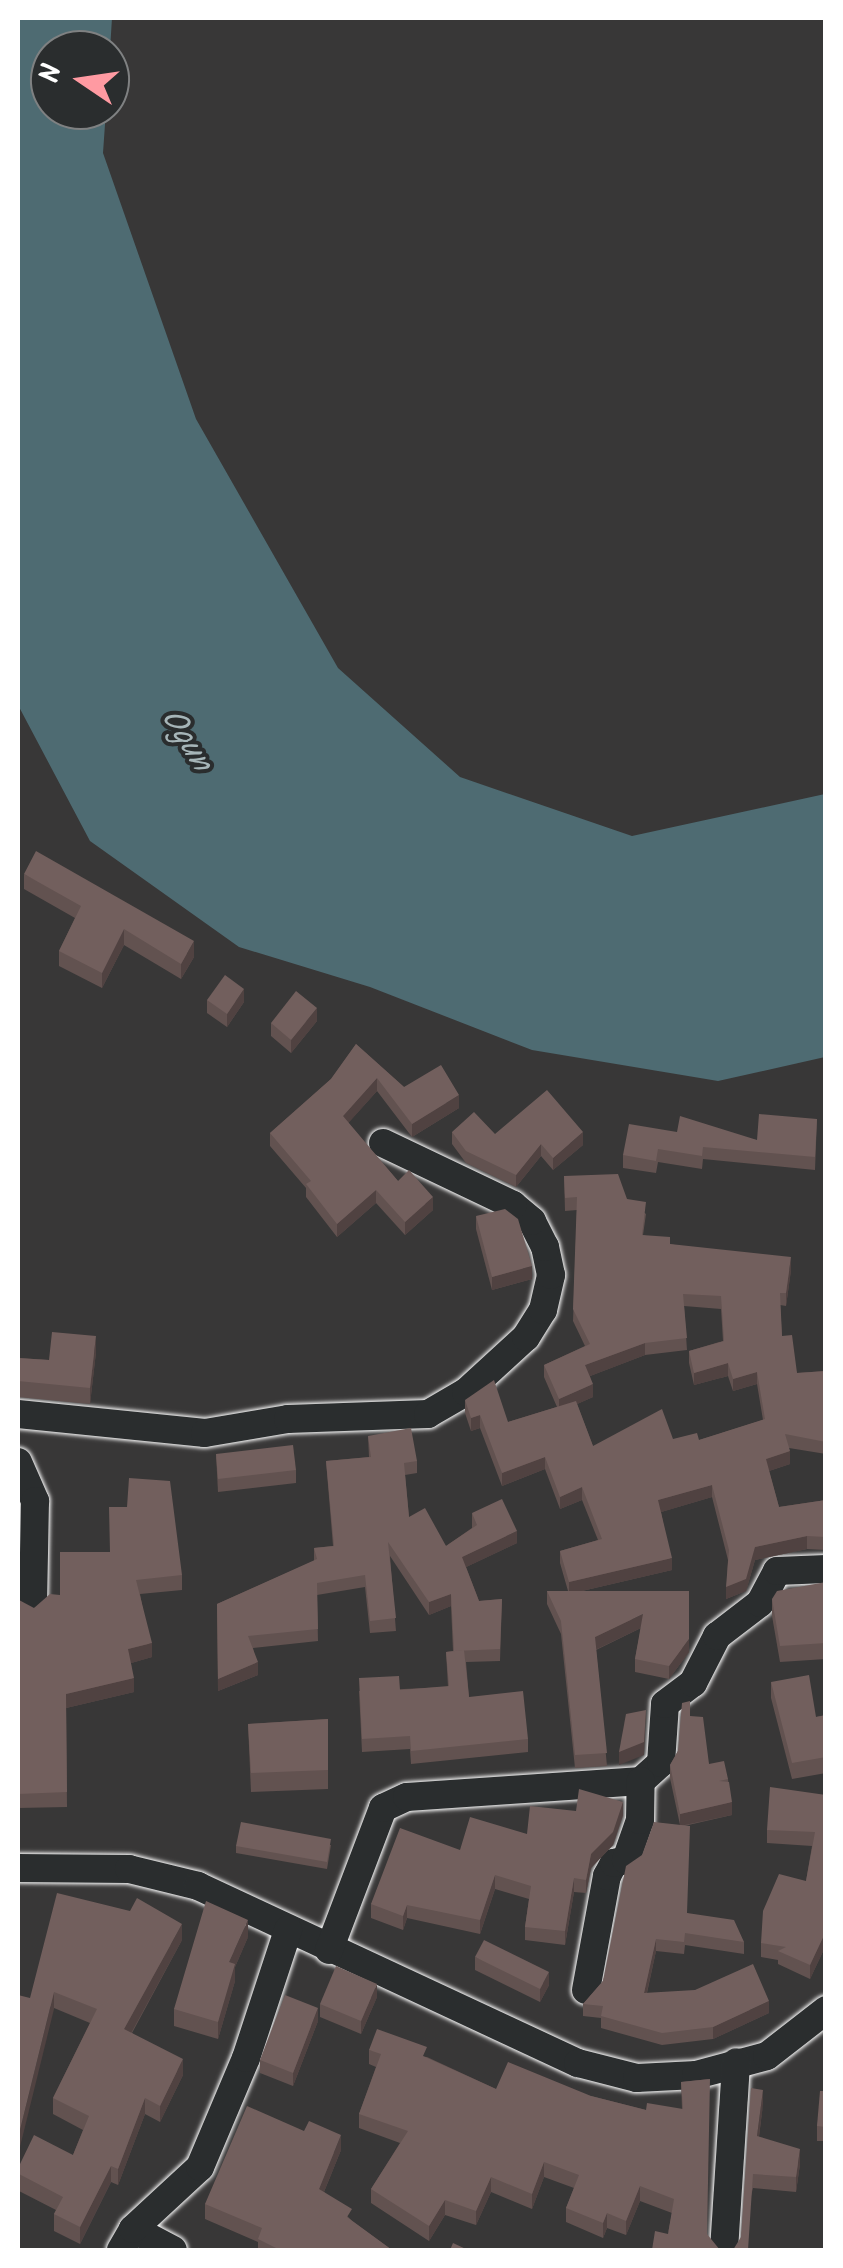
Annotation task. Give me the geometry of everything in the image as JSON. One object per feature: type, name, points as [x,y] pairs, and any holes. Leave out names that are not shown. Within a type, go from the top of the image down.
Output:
[{"type":"street","points":[[18,1414],[205,1433],[288,1418],[428,1414],[466,1392],[526,1337],[543,1310],[551,1276],[546,1247],[513,1205],[383,1143]]},
{"type":"street","points":[[18,1462],[35,1501],[33,1606]]},
{"type":"street","points":[[329,1950],[376,1820],[394,1801],[641,1782],[661,1763],[658,1727],[665,1704],[693,1684],[717,1636],[760,1603],[777,1571],[826,1570]]},
{"type":"street","points":[[586,1990],[607,1876],[614,1862],[626,1860],[640,1820],[641,1782]]},
{"type":"street","points":[[18,1868],[129,1868],[198,1886],[329,1950],[578,2062],[637,2078],[696,2076],[788,2045],[826,2010]]},
{"type":"street","points":[[127,2240],[200,2167],[246,2058],[288,1930]]},
{"type":"street","points":[[724,2250],[736,2062]]},
{"type":"street","points":[[127,2240],[173,2250]]},
{"type":"water","name":"Ogun","points":[[18,18],[112,18],[111,30],[30,30],[30,130],[105,130],[103,153],[196,419],[338,668],[460,777],[632,836],[825,794],[825,1057],[718,1081],[532,1050],[370,987],[239,947],[90,841],[18,705]]},
{"type":"building","points":[[36,851],[194,941],[181,964],[124,929],[102,973],[59,951],[81,906],[24,874]]},
{"type":"building","points":[[225,975],[244,989],[227,1014],[207,1000]]},
{"type":"building","points":[[296,991],[317,1008],[291,1040],[271,1023]]},
{"type":"building","points":[[356,1044],[404,1087],[441,1065],[459,1095],[412,1124],[377,1078],[343,1116],[398,1181],[409,1170],[433,1197],[405,1222],[376,1190],[337,1224],[306,1184],[311,1181],[270,1133],[331,1079]]},
{"type":"building","points":[[547,1090],[583,1132],[553,1158],[541,1144],[516,1175],[466,1151],[452,1132],[474,1112],[495,1134]]},
{"type":"building","points":[[759,1114],[817,1119],[815,1157],[703,1147],[702,1156],[658,1149],[656,1161],[623,1155],[629,1124],[677,1132],[680,1116],[757,1140]]},
{"type":"building","points":[[618,1174],[627,1199],[646,1202],[642,1235],[670,1237],[670,1244],[791,1257],[786,1293],[780,1293],[782,1336],[792,1335],[797,1373],[826,1371],[826,1442],[785,1434],[790,1451],[766,1459],[779,1507],[826,1500],[826,1537],[807,1536],[755,1547],[746,1579],[726,1587],[729,1550],[712,1485],[658,1500],[672,1558],[569,1582],[560,1551],[602,1539],[582,1487],[560,1497],[545,1457],[502,1473],[480,1415],[471,1418],[465,1400],[494,1380],[508,1422],[576,1401],[593,1446],[662,1409],[673,1439],[697,1433],[699,1440],[765,1419],[757,1372],[733,1379],[728,1363],[694,1373],[689,1351],[724,1341],[721,1296],[683,1294],[687,1338],[645,1343],[585,1365],[593,1384],[559,1399],[544,1365],[590,1344],[573,1309],[577,1197],[565,1198],[564,1176]]},
{"type":"building","points":[[505,1209],[518,1219],[532,1266],[492,1277],[476,1216]]},
{"type":"building","points":[[52,1332],[96,1336],[90,1388],[18,1381],[18,1358],[49,1360]]},
{"type":"building","points":[[411,1428],[417,1461],[404,1463],[409,1517],[425,1508],[446,1546],[477,1525],[472,1513],[502,1499],[517,1531],[462,1557],[479,1601],[502,1599],[500,1649],[454,1651],[451,1594],[429,1602],[388,1542],[396,1618],[370,1621],[365,1575],[317,1583],[318,1629],[248,1636],[258,1662],[218,1679],[217,1604],[317,1559],[314,1548],[334,1546],[326,1461],[371,1457],[368,1436]]},
{"type":"building","points":[[293,1445],[296,1470],[218,1479],[216,1454]]},
{"type":"building","points":[[129,1478],[170,1481],[182,1575],[136,1580],[152,1643],[128,1649],[134,1678],[66,1694],[67,1792],[18,1794],[19,1600],[34,1608],[50,1594],[60,1595],[60,1552],[110,1552],[109,1507],[127,1507]]},
{"type":"building","points":[[826,1582],[826,1643],[780,1646],[772,1599],[777,1591]]},
{"type":"building","points":[[547,1591],[689,1591],[689,1639],[669,1666],[635,1659],[643,1614],[595,1637],[607,1753],[575,1755],[561,1621]]},
{"type":"building","points":[[464,1650],[469,1697],[523,1691],[528,1739],[411,1751],[410,1736],[362,1739],[359,1678],[399,1676],[400,1690],[449,1686],[446,1652]]},
{"type":"building","points":[[809,1675],[816,1717],[826,1715],[826,1757],[792,1763],[771,1682]]},
{"type":"building","points":[[690,1701],[690,1716],[703,1717],[709,1764],[724,1761],[728,1779],[719,1781],[729,1782],[732,1802],[680,1814],[670,1765],[678,1751],[682,1703]]},
{"type":"building","points":[[646,1710],[644,1742],[619,1752],[626,1714]]},
{"type":"building","points":[[328,1719],[328,1770],[251,1773],[248,1724]]},
{"type":"building","points":[[770,1787],[826,1795],[826,1931],[810,1965],[778,1951],[786,1947],[761,1943],[763,1911],[779,1874],[806,1881],[815,1832],[767,1830]]},
{"type":"building","points":[[579,1789],[623,1802],[613,1832],[591,1854],[586,1880],[574,1878],[565,1931],[525,1927],[531,1886],[495,1875],[480,1920],[407,1905],[403,1916],[371,1904],[400,1828],[460,1850],[470,1817],[527,1834],[530,1806],[576,1811]]},
{"type":"building","points":[[241,1822],[331,1839],[327,1862],[236,1846]]},
{"type":"building","points":[[654,1822],[690,1826],[687,1913],[734,1920],[744,1942],[685,1933],[684,1942],[656,1939],[644,1993],[695,1990],[753,1964],[769,2001],[713,2027],[662,2033],[601,2016],[603,2006],[583,2004],[603,1981],[626,1866],[642,1855]]},
{"type":"building","points":[[57,1893],[130,1911],[137,1898],[182,1924],[124,2029],[183,2059],[160,2106],[145,2098],[118,2169],[111,2166],[80,2227],[54,2214],[63,2197],[19,2174],[18,2177],[18,2163],[34,2135],[73,2155],[89,2116],[53,2098],[97,2009],[54,1992],[18,2138],[18,1995],[30,1998]]},
{"type":"building","points":[[206,1901],[248,1920],[229,1962],[235,1964],[218,2022],[174,2009]]},
{"type":"building","points":[[484,1940],[549,1972],[540,1989],[475,1957]]},
{"type":"building","points":[[336,1966],[377,1984],[361,2021],[320,2004]]},
{"type":"building","points":[[285,1995],[318,2008],[293,2073],[260,2060]]},
{"type":"building","points":[[377,2029],[427,2047],[423,2056],[496,2089],[508,2062],[591,2096],[646,2110],[647,2103],[683,2109],[681,2082],[710,2079],[707,2234],[720,2250],[652,2250],[655,2231],[668,2234],[674,2199],[640,2186],[626,2221],[607,2213],[603,2223],[566,2208],[579,2175],[544,2162],[532,2194],[491,2177],[476,2211],[445,2200],[429,2226],[371,2189],[408,2131],[359,2114],[381,2054],[369,2050]]},
{"type":"building","points":[[751,2088],[763,2090],[757,2136],[800,2149],[796,2177],[753,2174],[748,2250],[733,2250],[741,2237]]},
{"type":"building","points":[[820,2091],[826,2091],[826,2127],[817,2126]]},
{"type":"building","points":[[247,2106],[304,2131],[309,2121],[341,2135],[319,2189],[352,2209],[347,2217],[392,2250],[280,2250],[258,2239],[262,2228],[205,2204]]},
{"type":"building","points":[[453,2243],[468,2250],[450,2250]]}]
